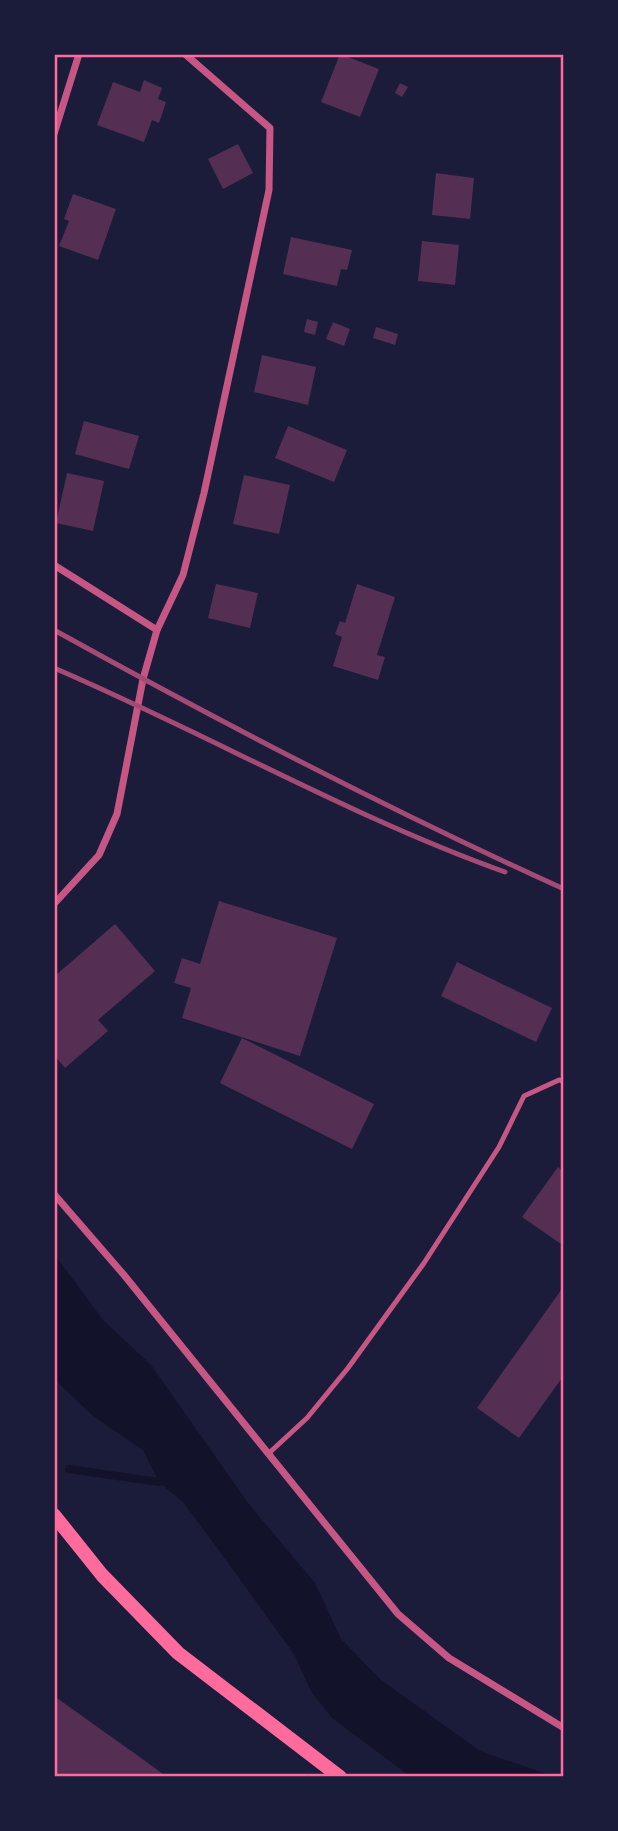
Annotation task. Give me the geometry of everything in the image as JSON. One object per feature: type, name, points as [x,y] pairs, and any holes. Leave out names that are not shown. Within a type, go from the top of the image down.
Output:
[{"type":"main road","points":[[54,1516],[102,1575],[178,1653],[340,1777]]},
{"type":"street","points":[[54,134],[79,54]]},
{"type":"street","points":[[54,904],[99,855],[117,814],[143,679],[157,631],[183,575],[204,493],[269,190],[270,128],[185,54]]},
{"type":"street","points":[[54,565],[157,631]]},
{"type":"street","points":[[54,1194],[369,1581],[424,1640],[564,1728]]},
{"type":"lane","points":[[268,1454],[307,1418],[348,1368],[424,1263],[499,1147],[524,1096],[559,1080],[564,1081]]},
{"type":"shaded area","points":[[54,1254],[103,1320],[151,1365],[248,1503],[315,1583],[341,1639],[381,1680],[480,1751],[555,1777],[411,1777],[332,1718],[311,1691],[294,1654],[183,1502],[159,1482],[143,1450],[93,1416],[54,1379]]},
{"type":"building","points":[[340,54],[379,69],[360,117],[321,102]]},
{"type":"building","points":[[144,80],[162,88],[158,99],[166,102],[159,123],[152,120],[144,142],[97,125],[113,82],[140,92]]},
{"type":"building","points":[[400,83],[408,87],[402,97],[395,93]]},
{"type":"building","points":[[238,144],[253,173],[223,189],[208,159]]},
{"type":"building","points":[[436,173],[474,178],[470,219],[432,215]]},
{"type":"building","points":[[73,194],[116,209],[98,260],[59,246],[69,221],[64,219]]},
{"type":"building","points":[[291,237],[352,250],[347,270],[341,269],[337,286],[283,274]]},
{"type":"building","points":[[422,241],[459,245],[455,285],[418,281]]},
{"type":"building","points":[[307,319],[318,322],[315,335],[304,332]]},
{"type":"building","points":[[333,322],[350,329],[344,346],[326,339]]},
{"type":"building","points":[[376,327],[398,334],[395,345],[373,338]]},
{"type":"building","points":[[262,355],[316,367],[308,405],[254,392]]},
{"type":"building","points":[[84,421],[139,436],[129,469],[75,454]]},
{"type":"building","points":[[288,426],[347,450],[334,482],[275,458]]},
{"type":"building","points":[[67,473],[104,481],[93,531],[56,523]]},
{"type":"building","points":[[244,475],[290,485],[279,534],[233,524]]},
{"type":"building","points":[[216,584],[258,593],[250,628],[208,618]]},
{"type":"building","points":[[357,584],[395,597],[377,655],[385,657],[378,680],[333,666],[342,637],[335,634],[340,621],[345,623]]},
{"type":"building","points":[[219,901],[337,938],[300,1056],[182,1018],[191,988],[174,983],[182,958],[200,964]]},
{"type":"building","points":[[115,924],[155,971],[98,1020],[108,1031],[65,1068],[54,1055],[54,973],[56,975]]},
{"type":"building","points":[[457,962],[552,1008],[536,1042],[441,996]]},
{"type":"building","points":[[242,1038],[374,1104],[352,1149],[220,1083]]},
{"type":"building","points":[[558,1167],[564,1172],[564,1246],[522,1217]]},
{"type":"building","points":[[564,1286],[564,1375],[519,1438],[477,1408]]},
{"type":"building","points":[[54,1696],[148,1763],[167,1777],[54,1777]]},
{"type":"waterway","points":[[69,1469],[159,1482],[165,1478]]},
{"type":"railway","points":[[54,630],[306,765],[564,889]]},
{"type":"railway","points":[[54,668],[390,826],[505,872]]}]
